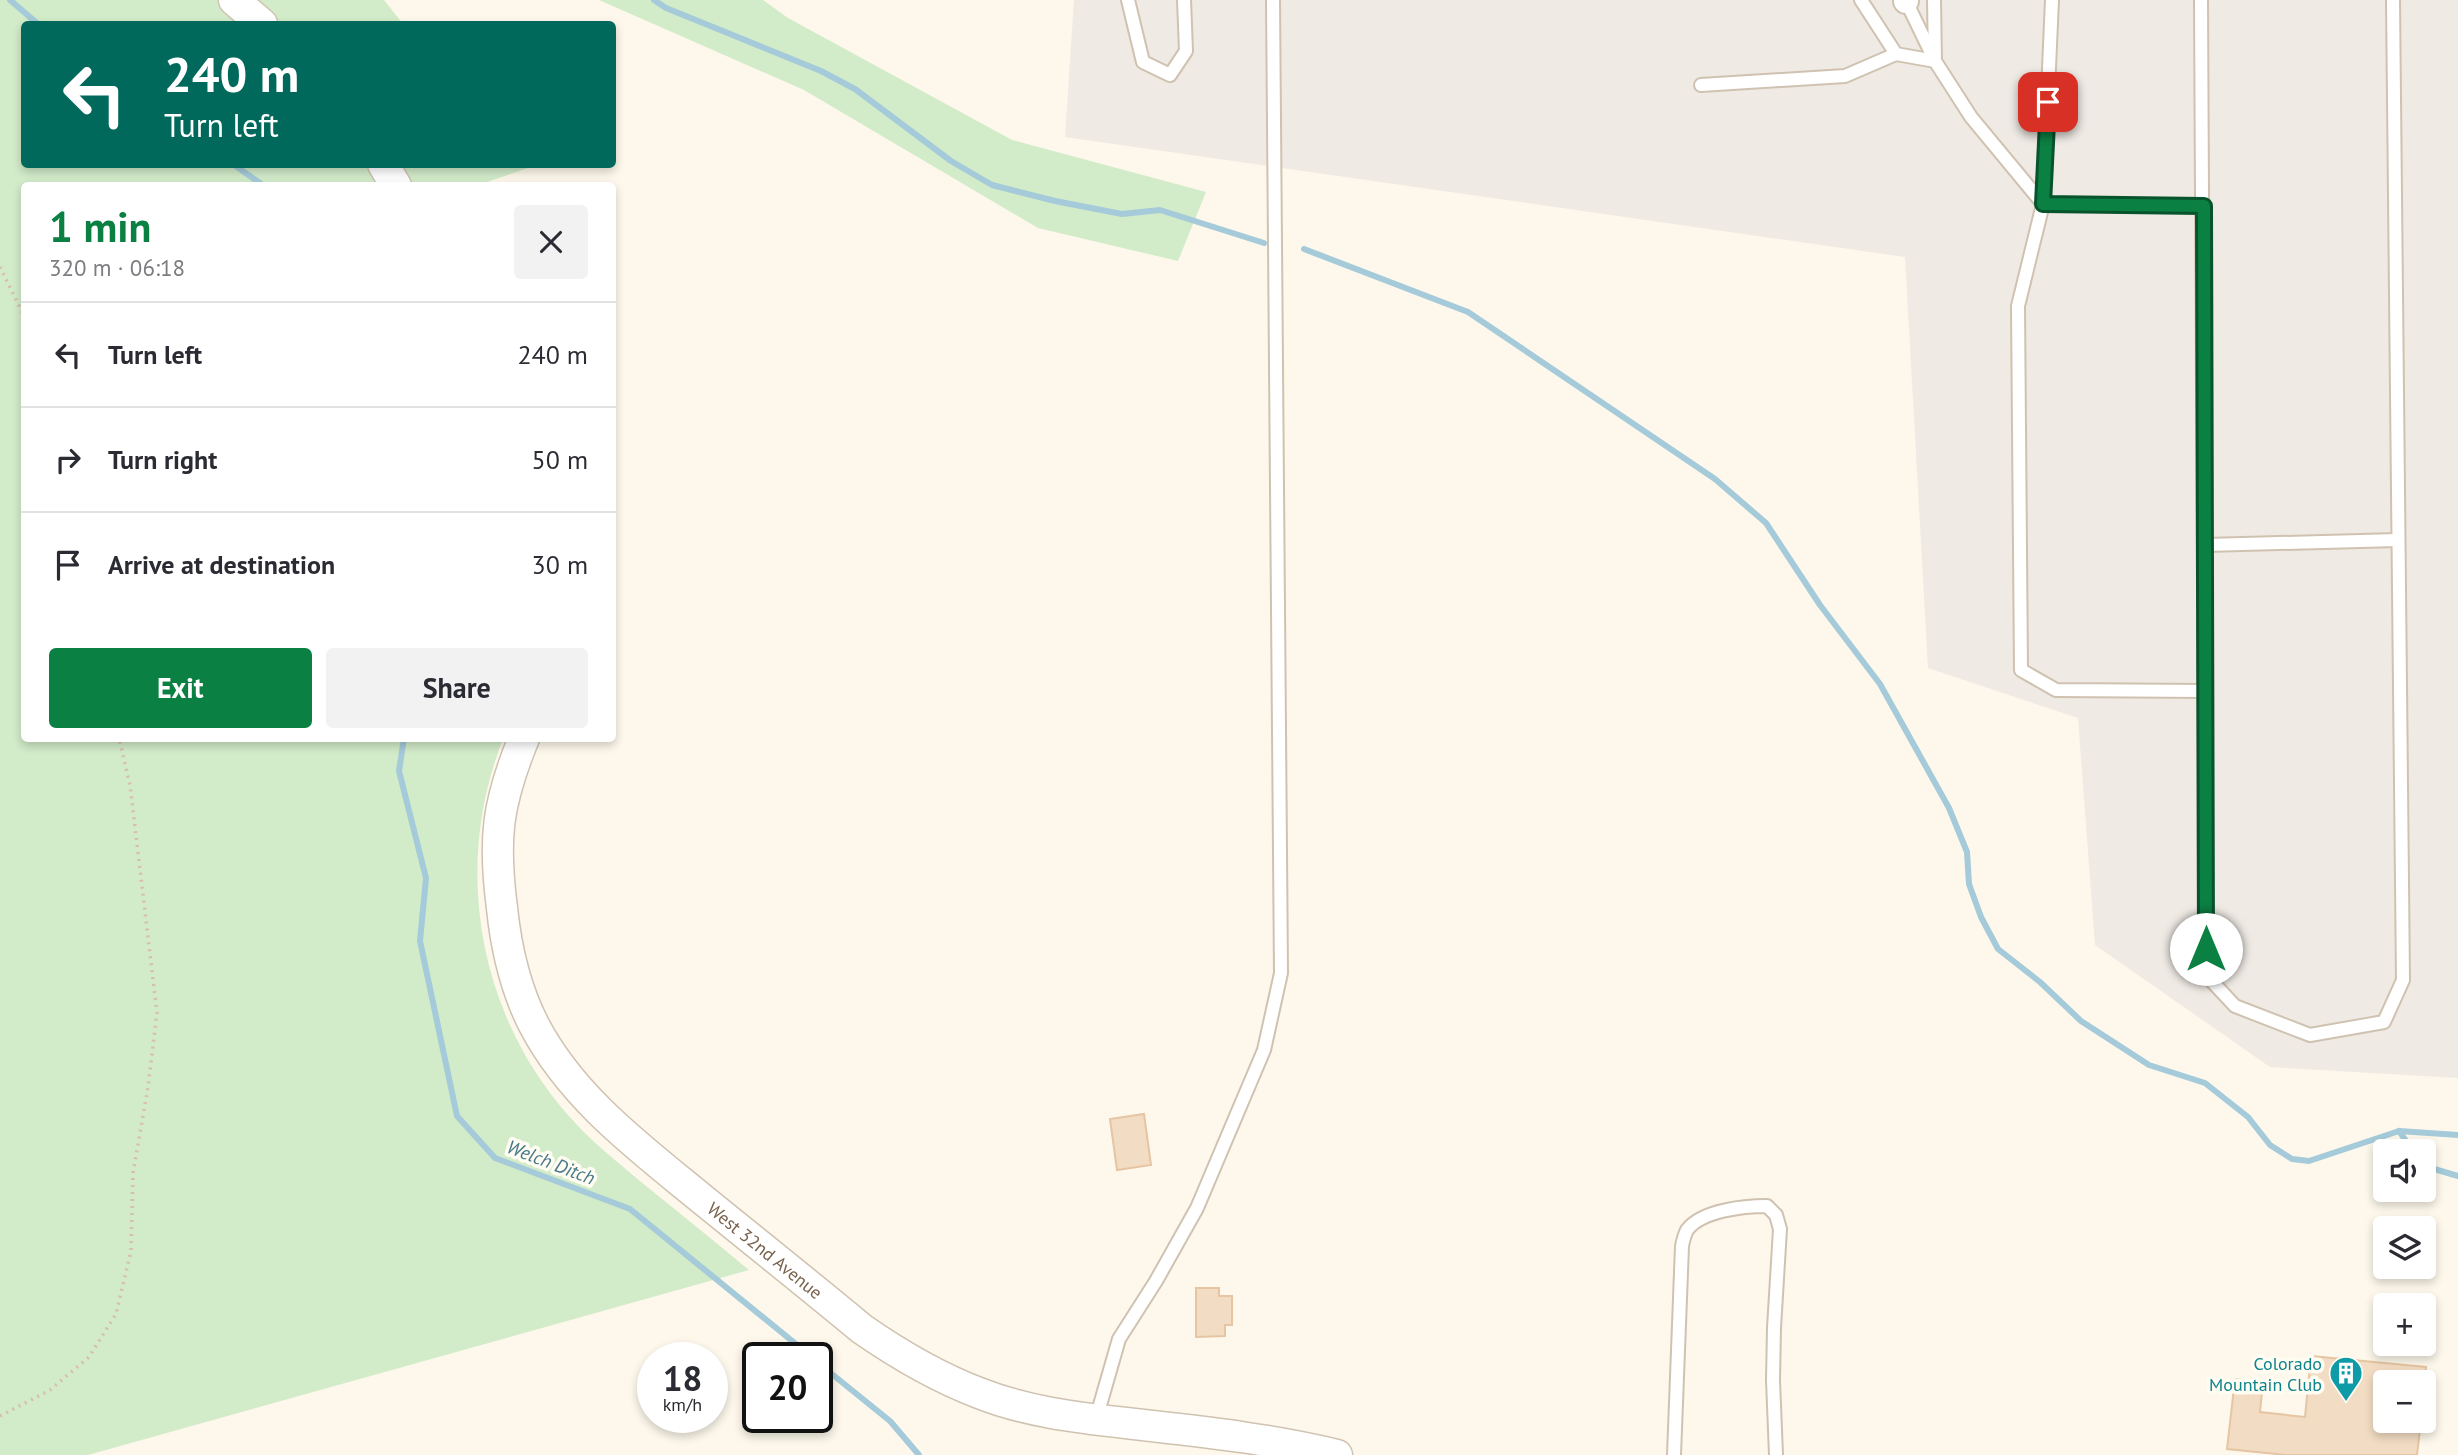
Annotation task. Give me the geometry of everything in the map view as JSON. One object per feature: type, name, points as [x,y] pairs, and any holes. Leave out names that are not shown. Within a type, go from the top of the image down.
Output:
[{"type":"street","points":[[234,0],[258,21]]},
{"type":"street","name":"West 32nd Avenue","points":[[523,742],[504,792],[498,824],[496,866],[504,931],[518,984],[534,1025],[556,1060],[586,1098],[634,1143],[862,1329],[891,1349],[943,1378],[980,1394],[1045,1412],[1252,1437],[1337,1455]]},
{"type":"lane","points":[[1128,0],[1143,62],[1170,75],[1186,51],[1184,0]]},
{"type":"lane","points":[[1095,1420],[1119,1339],[1198,1208],[1264,1050],[1281,973],[1273,0]]},
{"type":"lane","points":[[1861,0],[1896,54]]},
{"type":"lane","points":[[1906,0],[1935,61],[1971,117],[2043,204],[2204,206]]},
{"type":"lane","points":[[1934,0],[1935,61]]},
{"type":"lane","points":[[2052,0],[2043,204],[2018,306],[2021,670],[2056,690],[2206,691]]},
{"type":"lane","points":[[2201,0],[2206,545],[2206,975],[2235,1006],[2310,1035],[2384,1022],[2403,980],[2393,0]]},
{"type":"lane","points":[[1701,85],[1845,76],[1896,54],[1935,61]]},
{"type":"lane","points":[[2206,545],[2398,540]]},
{"type":"lane","points":[[1674,1455],[1682,1246],[1685,1237],[1688,1229],[1708,1215],[1745,1206],[1767,1206],[1776,1215],[1780,1228],[1774,1328],[1776,1455]]},
{"type":"path","points":[[0,267],[21,310]]},
{"type":"path","points":[[0,1416],[50,1390],[89,1357],[117,1314],[131,1251],[133,1172],[148,1087],[156,1013],[130,785],[120,742]]},
{"type":"shaded area","points":[[1074,0],[2458,0],[2458,1078],[2270,1067],[2095,945],[2078,718],[1928,668],[1905,257],[1065,137]]},
{"type":"green space","points":[[0,0],[384,0],[401,21],[21,21],[21,168],[528,168],[487,182],[21,182],[21,742],[502,742],[488,787],[479,836],[478,886],[483,936],[494,984],[512,1031],[537,1074],[586,1134],[749,1270],[88,1455],[0,1455]]},
{"type":"green space","points":[[599,0],[763,0],[788,18],[1012,140],[1206,192],[1178,261],[1038,228],[804,90]]},
{"type":"building","points":[[1144,1114],[1151,1165],[1117,1170],[1110,1119]]},
{"type":"building","points":[[1196,1288],[1219,1288],[1219,1296],[1232,1296],[1232,1325],[1225,1325],[1225,1336],[1196,1337]]},
{"type":"building","name":"Colorado Mountain Club","points":[[2311,1356],[2426,1367],[2426,1370],[2373,1370],[2373,1433],[2420,1433],[2417,1455],[2286,1455],[2227,1449],[2235,1379],[2263,1382],[2260,1412],[2305,1417]]},
{"type":"waterway","name":"Welch Ditch","points":[[10,0],[34,21]]},
{"type":"waterway","points":[[654,0],[666,8],[821,71],[855,89],[951,161],[992,185],[1122,214],[1160,210],[1264,243]]},
{"type":"waterway","name":"Welch Ditch","points":[[239,168],[258,182]]},
{"type":"waterway","points":[[1304,249],[1468,312],[1715,479],[1766,523],[1820,605],[1880,684],[1949,808],[1967,852],[1969,884],[1981,917],[1998,949],[2040,982],[2081,1021],[2149,1065],[2205,1083],[2248,1117],[2270,1145],[2292,1159],[2309,1161],[2399,1131],[2458,1135]]},
{"type":"waterway","name":"Welch Ditch","points":[[403,742],[399,771],[426,878],[420,941],[457,1116],[495,1158],[630,1209],[793,1342]]},
{"type":"waterway","points":[[2399,1131],[2405,1139]]},
{"type":"waterway","points":[[2436,1170],[2458,1176]]},
{"type":"waterway","name":"Welch Ditch","points":[[833,1375],[890,1421],[919,1455]]},
{"type":"place","name":"Colorado Mountain Club","points":[[2346,1403]]},
{"type":"route","points":[[2048,102],[2043,204],[2204,206],[2206,949]]}]
